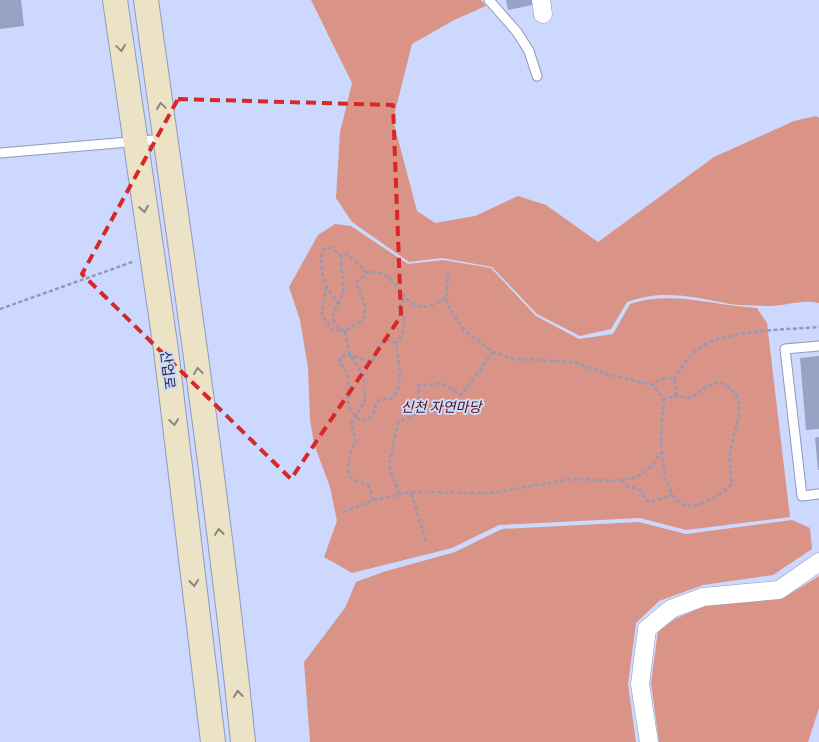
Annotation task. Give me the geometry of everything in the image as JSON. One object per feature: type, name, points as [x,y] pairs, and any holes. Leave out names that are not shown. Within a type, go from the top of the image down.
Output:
[{"type":"main road","name":"산업로","points":[[115,0],[167,360],[213,742]]},
{"type":"main road","points":[[146,0],[227,592],[243,742]]},
{"type":"street","points":[[649,742],[640,684],[648,629],[671,609],[703,597],[779,590],[819,562]]},
{"type":"lane","points":[[489,0],[517,32],[529,51],[537,76]]},
{"type":"lane","points":[[0,153],[165,139]]},
{"type":"lane","points":[[819,346],[785,350],[802,496],[819,494]]},
{"type":"path","points":[[341,256],[332,248],[324,249],[321,259],[326,284],[322,315],[332,330],[345,331],[364,320],[365,305],[356,283],[367,273],[372,272],[385,277],[396,285],[405,297],[420,308],[436,305],[446,297]]},
{"type":"path","points":[[341,256],[344,254],[351,255],[367,273]]},
{"type":"path","points":[[341,256],[340,266],[345,283],[342,297],[333,311],[332,318],[333,323],[345,331],[350,355],[364,376],[364,401],[352,424],[356,442],[349,455],[350,475],[353,479],[368,485],[374,500]]},
{"type":"path","points":[[0,309],[106,270],[152,257]]},
{"type":"path","points":[[448,273],[446,297],[450,310],[466,331],[493,352],[512,359],[573,362],[607,374],[653,385],[664,399],[660,424],[661,453],[672,495],[685,506],[694,506],[725,492],[730,485],[730,457],[740,408],[733,391],[720,382],[705,387],[692,398],[675,396],[664,399]]},
{"type":"path","points":[[326,284],[338,304]]},
{"type":"path","points":[[396,343],[401,338],[405,320],[400,306],[405,297]]},
{"type":"path","points":[[674,379],[697,350],[712,341],[742,335],[819,327]]},
{"type":"path","points":[[387,340],[396,343],[400,372],[396,394],[392,398],[379,400],[374,416],[362,421],[356,417],[346,404],[350,382],[339,362],[340,358],[350,355],[365,362],[372,362],[380,344],[387,340]]},
{"type":"path","points":[[399,494],[389,465],[398,422],[419,413],[418,386],[441,383],[461,395],[493,352]]},
{"type":"path","points":[[653,385],[658,380],[667,377],[674,379]]},
{"type":"path","points":[[674,379],[677,390],[675,396]]},
{"type":"path","points":[[343,512],[374,500],[411,492],[491,493],[573,479],[622,480],[633,478],[642,474],[653,465],[661,453]]},
{"type":"path","points":[[622,480],[627,486],[640,490],[646,500],[651,502],[672,495]]},
{"type":"path","points":[[411,492],[426,541]]},
{"type":"highlighted area","points":[[178,99],[393,105],[401,316],[291,479],[82,274]]},
{"type":"green space","points":[[311,0],[481,0],[486,6],[454,20],[412,44],[393,120],[417,211],[435,223],[475,216],[518,196],[546,205],[598,242],[714,157],[794,121],[816,116],[819,118],[819,303],[806,302],[775,306],[745,305],[679,296],[654,296],[627,302],[611,329],[580,336],[537,314],[492,267],[442,258],[409,262],[352,222],[336,198],[340,132],[352,83]]},
{"type":"green space","name":"신천 자연마당","points":[[335,224],[351,226],[408,264],[443,260],[491,268],[536,316],[579,339],[613,334],[630,304],[646,300],[662,298],[693,300],[757,308],[767,323],[790,517],[686,530],[640,518],[499,525],[452,548],[352,573],[324,557],[337,521],[330,487],[314,444],[310,419],[308,368],[300,320],[289,287],[318,235]]},
{"type":"green space","points":[[792,520],[810,528],[812,549],[773,575],[703,585],[659,601],[636,623],[628,684],[636,742],[310,742],[304,662],[345,608],[356,582],[383,572],[455,552],[502,529],[639,522],[686,534]]},
{"type":"green space","points":[[819,576],[819,708],[808,742],[659,742],[651,683],[658,631],[675,619],[704,606],[782,599]]},
{"type":"building","points":[[0,0],[21,0],[24,26],[0,29]]},
{"type":"building","points":[[506,0],[536,0],[537,4],[508,10]]},
{"type":"building","points":[[819,356],[819,429],[806,430],[800,358]]},
{"type":"building","points":[[819,437],[819,470],[818,470],[815,438]]}]
